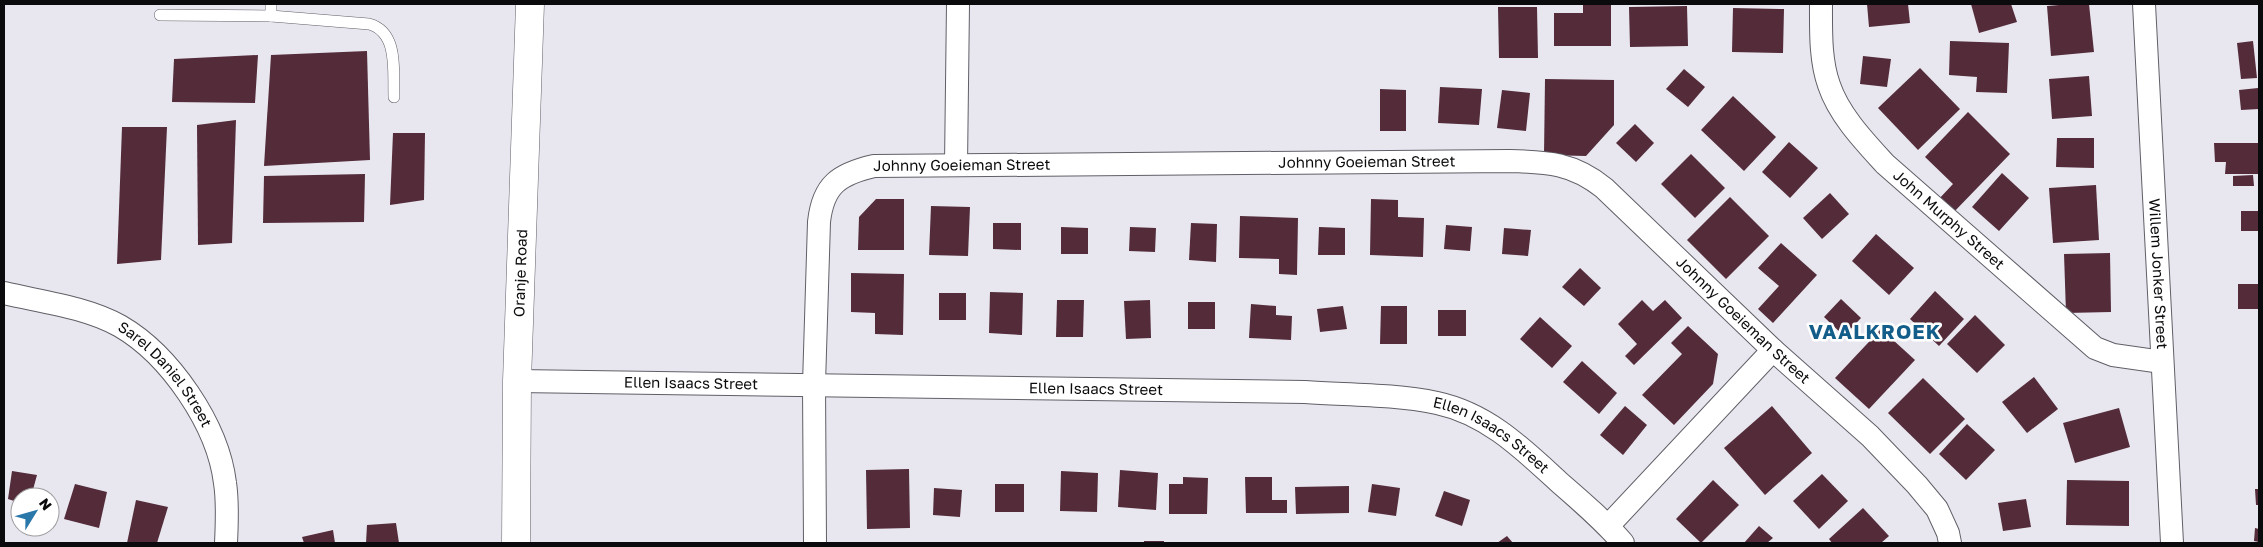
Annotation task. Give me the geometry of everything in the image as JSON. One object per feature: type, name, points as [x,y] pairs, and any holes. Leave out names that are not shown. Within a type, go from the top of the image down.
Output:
[{"type":"street","name":"Oranje Road","points":[[516,543],[517,381],[530,4]]},
{"type":"street","points":[[956,165],[958,4]]},
{"type":"street","name":"John Murphy Street","points":[[1821,4],[1823,61],[1829,86],[1842,111],[1885,164],[2095,348],[2113,356],[2162,362]]},
{"type":"street","name":"Willem Jonker Street","points":[[2144,4],[2172,543]]},
{"type":"street","name":"Johnny Goeieman Street","points":[[815,543],[814,384],[819,222],[823,197],[841,176],[874,166],[1366,161],[1549,162],[1574,168],[1604,188],[1772,350],[1870,436],[1938,509],[1950,543]]},
{"type":"street","name":"Sarel Daniel Street","points":[[4,295],[77,309],[119,326],[154,352],[169,368],[184,386],[207,427],[217,452],[225,482],[226,543]]},
{"type":"street","points":[[1608,526],[1772,350]]},
{"type":"street","name":"Ellen Isaacs Street","points":[[517,381],[1305,392],[1407,398],[1438,403],[1461,410],[1489,423],[1510,438],[1608,526],[1623,543]]},
{"type":"lane","points":[[271,4],[271,16]]},
{"type":"lane","points":[[160,15],[271,16],[368,24],[380,29],[388,40],[393,54],[394,96]]},
{"type":"building","points":[[1583,4],[1611,4],[1611,46],[1554,46],[1554,13],[1583,13]]},
{"type":"building","points":[[1867,4],[1908,4],[1910,23],[1869,27]]},
{"type":"building","points":[[1971,4],[2011,4],[2017,22],[1979,33]]},
{"type":"building","points":[[2089,4],[2094,52],[2051,56],[2047,6]]},
{"type":"building","points":[[1687,6],[1688,46],[1630,47],[1629,7]]},
{"type":"building","points":[[1498,7],[1537,7],[1538,58],[1499,58]]},
{"type":"building","points":[[1733,8],[1784,9],[1783,53],[1732,52]]},
{"type":"building","points":[[1950,41],[2009,43],[2007,93],[1976,92],[1977,77],[1949,75]]},
{"type":"building","points":[[2253,41],[2257,78],[2241,79],[2237,43]]},
{"type":"building","points":[[367,51],[370,160],[264,166],[271,55]]},
{"type":"building","points":[[258,55],[255,103],[172,102],[174,59]]},
{"type":"building","points":[[1863,56],[1891,59],[1887,87],[1860,84]]},
{"type":"building","points":[[1920,68],[1960,109],[1918,150],[1878,108]]},
{"type":"building","points":[[1684,69],[1705,87],[1688,107],[1666,89]]},
{"type":"building","points":[[2089,76],[2092,116],[2052,119],[2049,79]]},
{"type":"building","points":[[1545,79],[1614,80],[1614,125],[1586,156],[1544,155]]},
{"type":"building","points":[[1440,87],[1482,89],[1479,125],[1438,123]]},
{"type":"building","points":[[2258,88],[2259,109],[2241,110],[2239,90]]},
{"type":"building","points":[[1380,89],[1406,90],[1406,131],[1380,131]]},
{"type":"building","points":[[1502,90],[1530,93],[1526,131],[1497,128]]},
{"type":"building","points":[[1733,96],[1776,137],[1744,171],[1701,130]]},
{"type":"building","points":[[1968,112],[2010,154],[1951,215],[1937,201],[1953,184],[1925,157]]},
{"type":"building","points":[[236,120],[232,243],[198,245],[197,125]]},
{"type":"building","points":[[1635,124],[1654,143],[1636,162],[1616,143]]},
{"type":"building","points":[[122,127],[167,127],[161,260],[117,264]]},
{"type":"building","points":[[393,133],[425,133],[424,200],[390,205]]},
{"type":"building","points":[[2057,138],[2094,138],[2094,168],[2056,167]]},
{"type":"building","points":[[1789,142],[1818,168],[1790,198],[1762,172]]},
{"type":"building","points":[[2214,143],[2259,143],[2259,174],[2225,174],[2226,162],[2215,162]]},
{"type":"building","points":[[1691,154],[1725,188],[1695,218],[1661,184]]},
{"type":"building","points":[[2002,173],[2029,198],[1999,231],[1972,207]]},
{"type":"building","points":[[365,174],[364,222],[263,223],[264,176]]},
{"type":"building","points":[[2253,175],[2254,186],[2233,186],[2233,176]]},
{"type":"building","points":[[2096,185],[2099,240],[2053,243],[2049,188]]},
{"type":"building","points":[[1830,193],[1849,214],[1822,239],[1803,218]]},
{"type":"building","points":[[1730,197],[1769,236],[1726,279],[1687,240]]},
{"type":"building","points":[[876,199],[904,199],[904,250],[858,250],[859,217]]},
{"type":"building","points":[[1371,199],[1398,200],[1398,217],[1424,218],[1423,257],[1370,255]]},
{"type":"building","points":[[931,206],[970,207],[968,256],[929,255]]},
{"type":"building","points":[[2241,211],[2259,211],[2259,231],[2241,231]]},
{"type":"building","points":[[1240,216],[1298,218],[1297,275],[1279,274],[1279,259],[1239,258]]},
{"type":"building","points":[[993,223],[1021,223],[1021,250],[993,249]]},
{"type":"building","points":[[1191,223],[1217,224],[1216,262],[1189,260]]},
{"type":"building","points":[[1446,225],[1472,227],[1470,251],[1444,249]]},
{"type":"building","points":[[1061,227],[1088,228],[1088,254],[1061,254]]},
{"type":"building","points":[[1130,227],[1156,228],[1155,252],[1129,251]]},
{"type":"building","points":[[1319,227],[1345,228],[1345,255],[1318,255]]},
{"type":"building","points":[[1504,228],[1531,230],[1528,256],[1502,254]]},
{"type":"building","points":[[1876,234],[1914,268],[1889,295],[1852,261]]},
{"type":"building","points":[[1781,243],[1817,275],[1773,323],[1758,309],[1779,286],[1758,268]]},
{"type":"building","points":[[2110,253],[2111,312],[2066,313],[2064,254]]},
{"type":"building","points":[[1580,268],[1601,288],[1584,306],[1562,287]]},
{"type":"building","points":[[851,273],[904,274],[903,335],[875,334],[875,313],[851,312]]},
{"type":"building","points":[[2238,284],[2259,284],[2259,309],[2238,309]]},
{"type":"building","points":[[1935,291],[1964,319],[1939,346],[1910,319]]},
{"type":"building","points":[[990,292],[1023,293],[1022,335],[989,333]]},
{"type":"building","points":[[939,293],[966,293],[966,320],[939,320]]},
{"type":"building","points":[[1841,299],[1861,318],[1844,336],[1824,317]]},
{"type":"building","points":[[1057,300],[1084,300],[1083,337],[1056,337]]},
{"type":"building","points":[[1150,300],[1151,338],[1126,339],[1124,301]]},
{"type":"building","points":[[1642,300],[1653,311],[1665,300],[1682,318],[1634,365],[1625,356],[1637,344],[1618,324]]},
{"type":"building","points":[[1188,302],[1215,302],[1215,329],[1188,329]]},
{"type":"building","points":[[1251,304],[1276,306],[1276,315],[1292,316],[1291,340],[1249,338]]},
{"type":"building","points":[[1343,306],[1347,329],[1320,332],[1317,309]]},
{"type":"building","points":[[1381,306],[1407,306],[1407,344],[1380,344]]},
{"type":"building","points":[[1438,310],[1466,310],[1466,336],[1438,336]]},
{"type":"building","points":[[1975,315],[2005,345],[1977,373],[1947,344]]},
{"type":"building","points":[[1540,317],[1572,346],[1552,368],[1520,339]]},
{"type":"building","points":[[1688,326],[1718,354],[1713,384],[1674,425],[1642,395],[1682,354],[1671,343]]},
{"type":"building","points":[[1881,329],[1915,360],[1869,409],[1835,378]]},
{"type":"building","points":[[1582,361],[1617,393],[1599,414],[1563,382]]},
{"type":"building","points":[[2034,377],[2058,409],[2027,433],[2002,402]]},
{"type":"building","points":[[1923,378],[1965,419],[1930,454],[1888,413]]},
{"type":"building","points":[[1625,406],[1647,425],[1623,455],[1600,435]]},
{"type":"building","points":[[1772,406],[1812,453],[1765,495],[1724,448]]},
{"type":"building","points":[[2119,408],[2130,447],[2075,463],[2063,423]]},
{"type":"building","points":[[1967,424],[1995,450],[1966,480],[1939,454]]},
{"type":"building","points":[[909,469],[910,528],[867,529],[866,470]]},
{"type":"building","points":[[1120,470],[1158,473],[1156,510],[1118,507]]},
{"type":"building","points":[[12,471],[37,475],[34,487],[10,487],[10,500],[8,499]]},
{"type":"building","points":[[1061,471],[1098,473],[1097,512],[1060,511]]},
{"type":"building","points":[[1822,474],[1848,501],[1819,529],[1793,501]]},
{"type":"building","points":[[1183,477],[1208,478],[1207,514],[1169,514],[1169,484],[1183,484]]},
{"type":"building","points":[[1245,477],[1272,477],[1272,500],[1287,500],[1287,513],[1246,513]]},
{"type":"building","points":[[1713,480],[1739,505],[1701,543],[1676,519]]},
{"type":"building","points":[[2067,480],[2129,481],[2129,526],[2066,525]]},
{"type":"building","points":[[75,484],[107,492],[99,528],[64,519]]},
{"type":"building","points":[[995,484],[1024,484],[1024,512],[995,512]]},
{"type":"building","points":[[1372,484],[1400,488],[1396,516],[1368,512]]},
{"type":"building","points":[[1349,486],[1349,513],[1296,514],[1295,487]]},
{"type":"building","points":[[934,488],[962,490],[960,517],[933,515]]},
{"type":"building","points":[[2255,489],[2259,489],[2259,505],[2256,505]]},
{"type":"building","points":[[1444,491],[1470,500],[1462,526],[1435,516]]},
{"type":"building","points":[[2026,499],[2031,527],[2003,531],[1998,503]]},
{"type":"building","points":[[136,500],[168,507],[157,543],[127,543]]},
{"type":"building","points":[[1863,508],[1889,536],[1881,543],[1832,543],[1829,539]]},
{"type":"building","points":[[396,523],[399,543],[366,543],[367,525]]},
{"type":"building","points":[[1759,526],[1773,538],[1767,543],[1744,543]]},
{"type":"building","points":[[2255,528],[2259,529],[2259,542],[2254,541]]},
{"type":"building","points":[[333,530],[335,543],[304,543],[302,537]]},
{"type":"building","points":[[1507,536],[1513,543],[1497,543]]},
{"type":"building","points":[[1144,541],[1164,541],[1164,543],[1144,543]]},
{"type":"district","name":"VAALKROEK","points":[[1875,332]]}]
